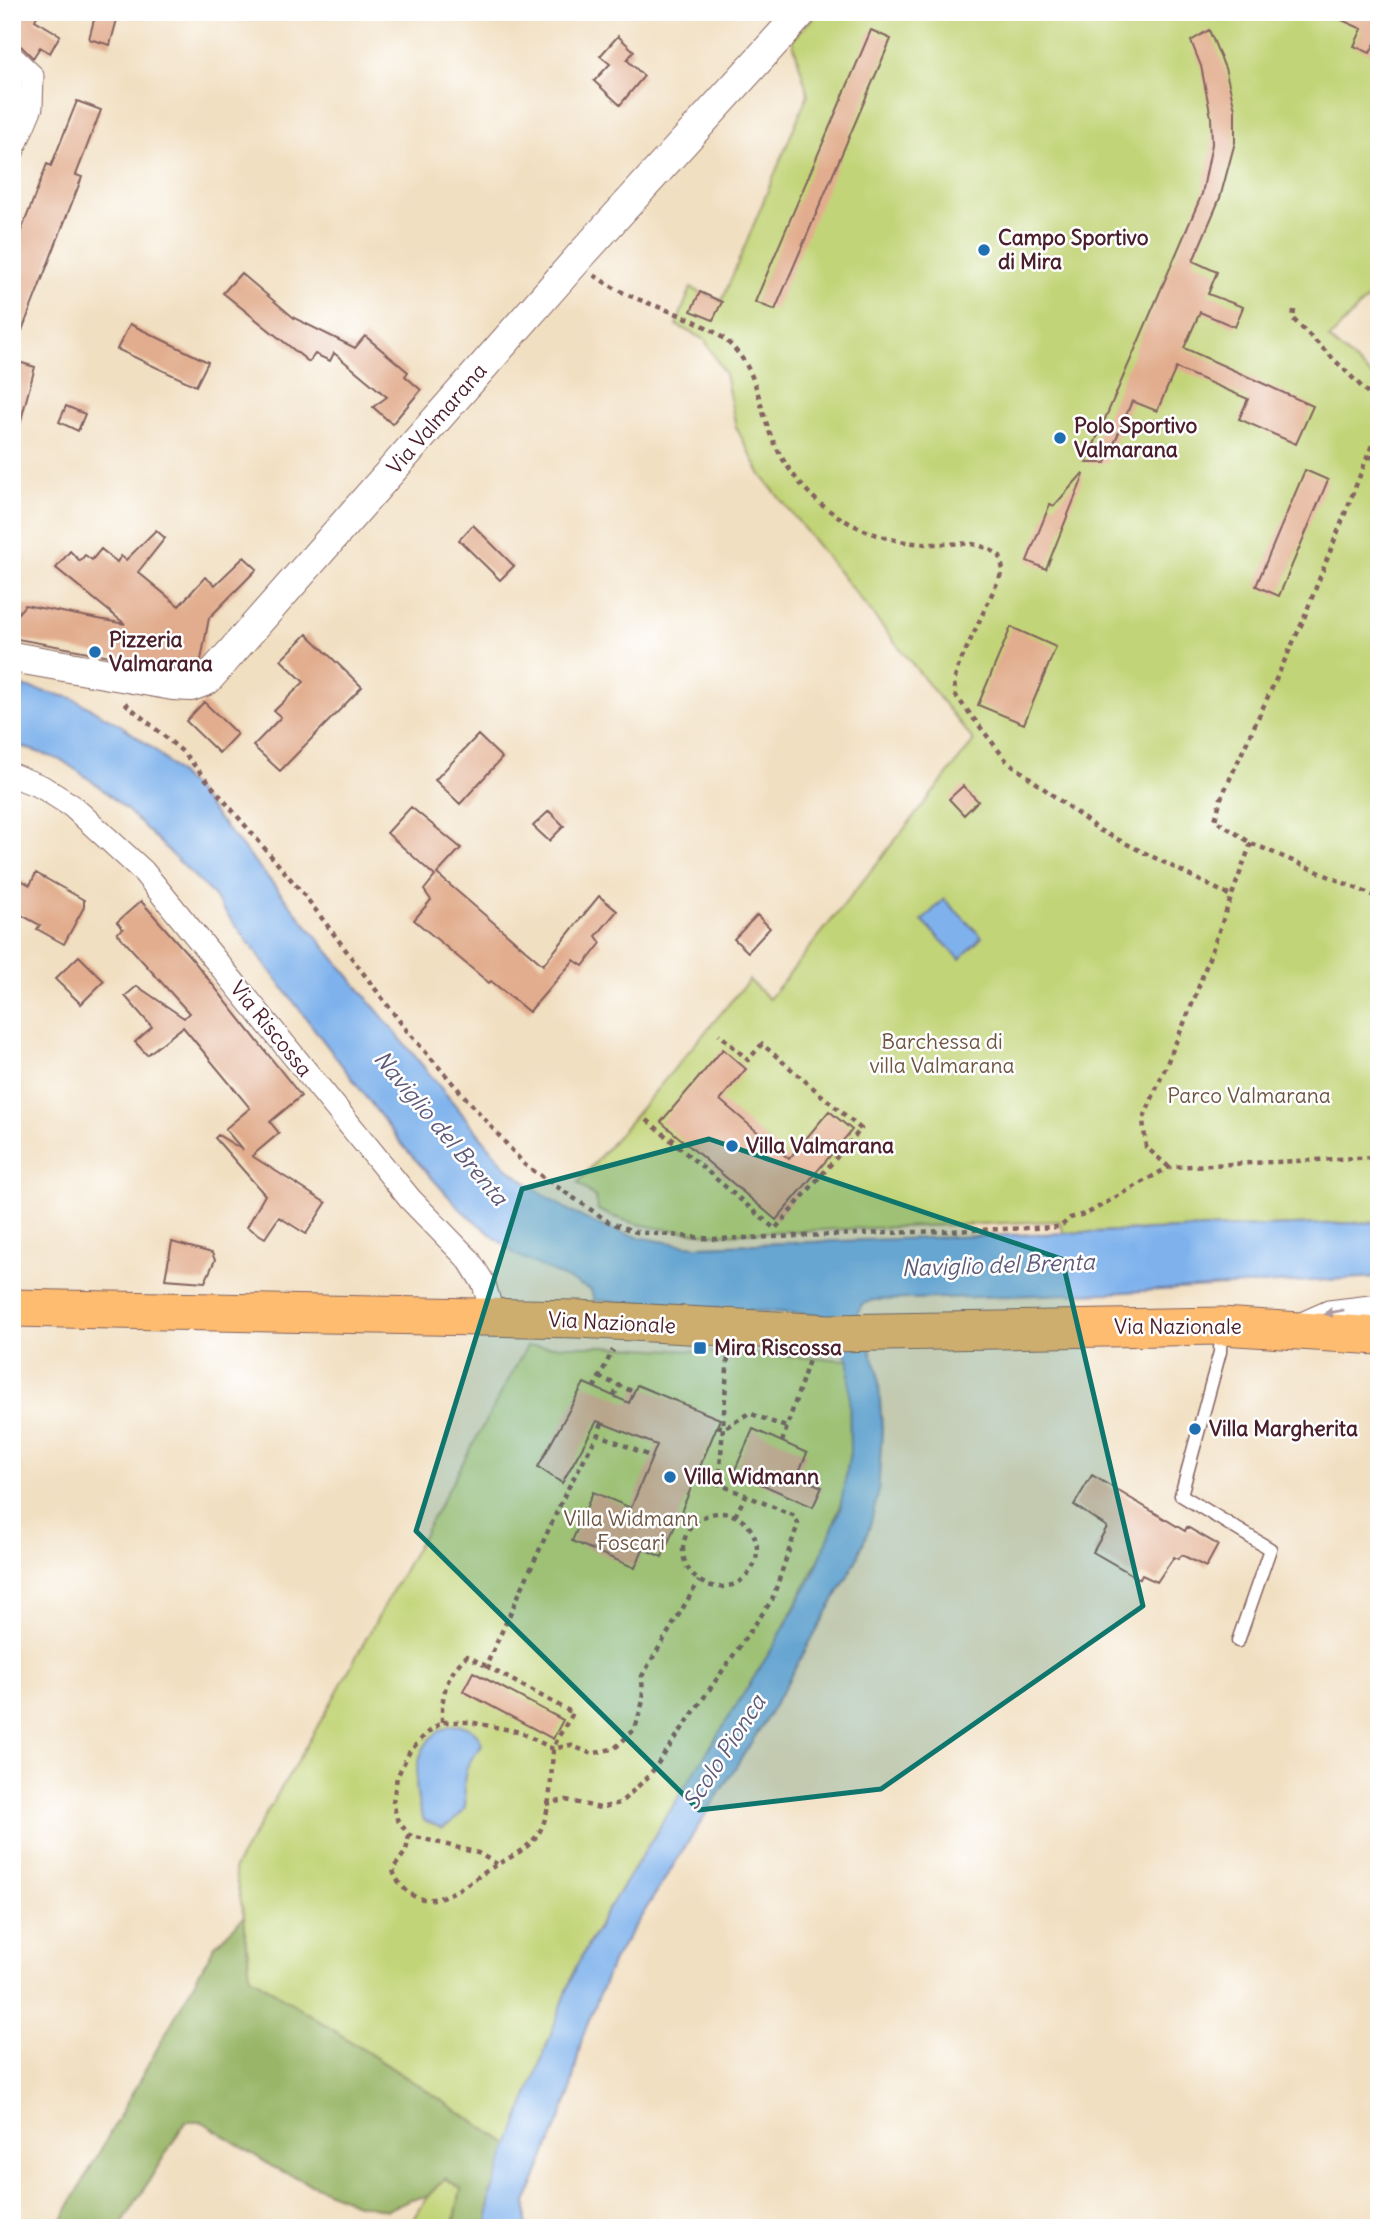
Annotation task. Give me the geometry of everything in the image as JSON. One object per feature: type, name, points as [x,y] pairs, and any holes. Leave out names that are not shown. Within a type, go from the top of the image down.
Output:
[{"type":"main road","name":"Via Nazionale","points":[[12,1308],[493,1317],[617,1323],[819,1345],[876,1332],[1221,1326],[1292,1328],[1379,1336]]},
{"type":"street","name":"Via Valmarana","points":[[12,657],[173,685],[191,686],[206,680],[575,263],[802,12]]},
{"type":"street","points":[[12,57],[32,76],[34,94],[12,152]]},
{"type":"street","name":"Via Riscossa","points":[[12,775],[42,787],[72,806],[143,871],[410,1199],[469,1260],[484,1284],[493,1317]]},
{"type":"street","points":[[1292,1328],[1329,1312],[1379,1307]]},
{"type":"lane","points":[[1221,1326],[1220,1352],[1181,1495],[1270,1549],[1238,1642]]},
{"type":"path","points":[[575,263],[625,293],[719,335],[738,352],[756,387],[771,437],[789,468],[827,509],[853,526],[880,537],[931,544],[969,542],[989,547],[1000,556],[1003,570],[954,682],[956,696],[1006,760],[1099,830],[1138,853],[1229,895]]},
{"type":"path","points":[[1294,310],[1293,319],[1368,393],[1377,406],[1379,418]]},
{"type":"path","points":[[1379,427],[1358,474],[1301,623],[1221,798],[1215,820],[1251,843],[1379,898]]},
{"type":"path","points":[[1368,456],[1379,461]]},
{"type":"path","points":[[91,672],[183,752],[305,896],[407,1031],[525,1165],[586,1209],[609,1222],[636,1231],[715,1239],[1060,1227],[1070,1218],[1088,1213],[1169,1167],[1379,1157]]},
{"type":"path","points":[[1169,1167],[1146,1147],[1143,1119],[1193,1002],[1229,895],[1251,843]]},
{"type":"path","points":[[647,1120],[775,1229],[861,1129],[762,1044],[748,1060],[719,1034]]},
{"type":"path","points":[[671,1140],[676,1134]]},
{"type":"path","points":[[594,1388],[618,1338],[617,1323]]},
{"type":"path","points":[[782,1442],[819,1345]]},
{"type":"path","points":[[719,1483],[725,1428],[728,1352]]},
{"type":"path","points":[[599,1377],[634,1392]]},
{"type":"path","points":[[614,1396],[619,1385]]},
{"type":"path","points":[[717,1426],[725,1428],[749,1413],[786,1427]]},
{"type":"path","points":[[486,1665],[566,1492],[603,1423]]},
{"type":"path","points":[[598,1434],[652,1457]]},
{"type":"path","points":[[546,1804],[566,1800],[600,1808],[620,1803],[649,1776],[772,1600],[798,1524],[795,1516],[697,1475]]},
{"type":"path","points":[[735,1516],[746,1495]]},
{"type":"path","points":[[711,1514],[735,1516],[752,1533],[756,1556],[752,1568],[744,1577],[722,1587],[699,1580],[684,1562],[685,1538],[691,1527],[711,1514]]},
{"type":"path","points":[[497,1864],[478,1853],[409,1835],[397,1819],[395,1811],[397,1777],[410,1751],[442,1722],[470,1722],[520,1731],[553,1749],[570,1745],[592,1754],[615,1748],[635,1729],[643,1701],[642,1676],[699,1580]]},
{"type":"path","points":[[409,1835],[406,1851],[393,1869],[394,1876],[409,1895],[425,1899],[446,1896],[497,1864],[517,1856],[540,1831],[554,1776],[553,1749],[573,1713],[467,1656],[457,1664],[441,1695],[442,1722]]},
{"type":"highlighted area","points":[[709,1139],[1062,1259],[1143,1606],[881,1789],[699,1810],[416,1531],[522,1189]]},
{"type":"green space","name":"Polo Sportivo Valmarana","points":[[819,12],[1379,12],[1379,286],[1329,339],[1379,382],[1379,1222],[1064,1233],[1059,1221],[716,1234],[656,1228],[612,1216],[598,1210],[596,1198],[578,1183],[749,980],[769,999],[974,741],[761,475],[736,427],[725,374],[705,340],[676,325],[691,288],[722,301],[808,94],[792,39]]},
{"type":"green space","name":"Villa Widmann Foscari","points":[[527,1346],[603,1346],[849,1360],[850,1452],[847,1483],[828,1542],[775,1644],[607,1911],[576,1967],[510,2145],[250,1976],[244,1917],[234,1868],[322,1719]]},
{"type":"green space","points":[[244,1917],[250,1976],[510,2145],[490,2196],[488,2228],[453,2228],[461,2189],[445,2178],[427,2197],[410,2199],[387,2210],[354,2203],[273,2167],[203,2122],[185,2122],[120,2228],[57,2228],[215,1945]]},
{"type":"green space","points":[[445,2178],[462,2189],[453,2228],[409,2228],[427,2197]]},
{"type":"water","points":[[12,684],[72,698],[122,726],[155,750],[191,786],[506,1167],[552,1201],[595,1223],[642,1238],[698,1246],[1379,1222],[1379,1277],[1109,1293],[874,1300],[862,1304],[857,1314],[878,1371],[882,1429],[878,1495],[869,1529],[855,1563],[768,1716],[613,1961],[582,2038],[569,2097],[526,2203],[526,2228],[488,2228],[490,2196],[576,1967],[607,1911],[775,1644],[813,1575],[840,1510],[850,1452],[849,1360],[821,1315],[594,1300],[591,1290],[516,1255],[459,1208],[405,1148],[210,892],[128,811],[96,784],[63,761],[12,743]]},
{"type":"water","points":[[944,899],[982,937],[960,959],[922,921]]},
{"type":"water","points":[[459,1725],[474,1731],[482,1746],[470,1760],[466,1770],[465,1808],[442,1828],[424,1820],[419,1807],[416,1776],[424,1748],[432,1737],[444,1729]]},
{"type":"building","points":[[12,12],[39,12],[35,20],[60,35],[50,53],[40,47],[33,58],[21,46],[12,43]]},
{"type":"building","points":[[96,12],[119,12],[110,45],[89,39]]},
{"type":"building","points":[[1324,12],[1379,12],[1379,36],[1370,53],[1354,46],[1362,29]]},
{"type":"building","points":[[871,30],[891,39],[775,310],[755,302]]},
{"type":"building","points":[[1209,30],[1225,68],[1235,109],[1235,142],[1220,198],[1193,261],[1217,272],[1208,294],[1243,307],[1235,327],[1200,312],[1184,348],[1313,406],[1296,444],[1239,419],[1248,399],[1176,368],[1157,411],[1132,401],[1106,463],[1086,463],[1202,194],[1212,144],[1211,117],[1201,66],[1191,41]]},
{"type":"building","points":[[618,36],[634,51],[627,60],[644,76],[620,105],[594,81],[610,64],[600,56]]},
{"type":"building","points":[[77,101],[101,110],[76,175],[82,177],[12,356],[12,255],[47,164],[51,166]]},
{"type":"building","points":[[241,273],[294,318],[355,348],[365,336],[408,372],[405,376],[421,390],[392,424],[373,407],[387,397],[334,353],[330,361],[315,354],[309,362],[223,293]]},
{"type":"building","points":[[700,292],[722,302],[713,320],[691,311]]},
{"type":"building","points":[[130,324],[208,362],[196,386],[117,349]]},
{"type":"building","points":[[12,360],[35,367],[17,435],[12,434]]},
{"type":"building","points":[[66,406],[85,414],[78,431],[59,422]]},
{"type":"building","points":[[1305,470],[1328,480],[1279,596],[1256,586]]},
{"type":"building","points":[[1082,474],[1084,475],[1046,569],[1027,561],[1050,504],[1054,506]]},
{"type":"building","points":[[473,525],[514,566],[500,580],[459,540]]},
{"type":"building","points":[[156,530],[165,538],[138,572],[179,606],[205,577],[215,585],[244,557],[257,569],[209,618],[201,660],[197,665],[175,668],[12,638],[12,620],[25,605],[125,624],[56,568],[70,551],[80,561],[85,555],[92,560],[101,549],[117,562],[121,556],[126,560]]},
{"type":"building","points":[[1011,627],[1056,647],[1024,724],[978,705]]},
{"type":"building","points":[[307,634],[362,687],[280,771],[253,746],[281,717],[274,711],[304,682],[281,660]]},
{"type":"building","points":[[204,702],[237,734],[219,753],[186,721]]},
{"type":"building","points":[[478,735],[502,758],[460,804],[435,780]]},
{"type":"building","points":[[963,786],[978,801],[964,815],[949,799]]},
{"type":"building","points":[[411,807],[461,848],[437,874],[543,965],[599,896],[617,911],[596,936],[601,943],[583,966],[574,960],[529,1012],[491,981],[489,983],[414,920],[431,900],[424,890],[435,876],[387,833]]},
{"type":"building","points":[[549,811],[564,826],[549,841],[533,826]]},
{"type":"building","points":[[36,873],[84,900],[84,907],[64,944],[37,929],[40,925],[12,910],[12,875],[30,885]]},
{"type":"building","points":[[141,901],[193,960],[301,1096],[270,1122],[279,1133],[252,1156],[326,1203],[306,1234],[279,1217],[265,1238],[247,1227],[265,1195],[215,1138],[218,1135],[243,1150],[225,1129],[250,1108],[183,1027],[147,1055],[135,1042],[152,1027],[125,996],[137,986],[184,1018],[189,1013],[117,933],[123,929],[117,922]]},
{"type":"building","points":[[757,915],[770,928],[748,952],[734,939]]},
{"type":"building","points":[[79,956],[104,981],[81,1004],[55,979]]},
{"type":"building","name":"Villa Valmarana","points":[[723,1049],[746,1069],[720,1100],[789,1159],[829,1111],[852,1130],[776,1220],[661,1122]]},
{"type":"building","points":[[172,1242],[212,1253],[215,1260],[205,1282],[165,1279]]},
{"type":"building","name":"Villa Widmann","points":[[584,1383],[629,1403],[637,1385],[720,1419],[662,1557],[643,1549],[635,1568],[572,1541],[593,1492],[631,1508],[657,1445],[597,1421],[562,1483],[538,1467]]},
{"type":"building","name":"Villa Widmann","points":[[753,1429],[807,1453],[799,1472],[805,1475],[803,1479],[822,1487],[813,1507],[734,1472]]},
{"type":"building","points":[[1092,1475],[1185,1531],[1187,1527],[1218,1545],[1206,1567],[1182,1555],[1178,1559],[1174,1557],[1157,1582],[1142,1575],[1140,1579],[1093,1552],[1107,1527],[1074,1505]]},
{"type":"building","points":[[473,1672],[563,1720],[553,1739],[463,1691]]},
{"type":"place","name":"Campo Sportivo di Mira","points":[[984,250]]},
{"type":"place","name":"Polo Sportivo Valmarana","points":[[1060,438]]},
{"type":"place","name":"Pizzeria Valmarana","points":[[95,652]]},
{"type":"place","name":"Villa Valmarana","points":[[732,1146]]},
{"type":"place","name":"Mira Riscossa","points":[[700,1348]]},
{"type":"place","name":"Villa Margherita","points":[[1195,1429]]},
{"type":"place","name":"Villa Widmann","points":[[670,1477]]},
{"type":"park label","name":"Barchessa di villa Valmarana","points":[[942,1054]]},
{"type":"park label","name":"Parco Valmarana","points":[[1249,1096]]},
{"type":"water label","name":"Naviglio del Brenta","points":[[441,1128]]},
{"type":"water label","name":"Naviglio del Brenta","points":[[998,1265]]},
{"type":"water label","name":"Scolo Pionca","points":[[724,1752]]}]
